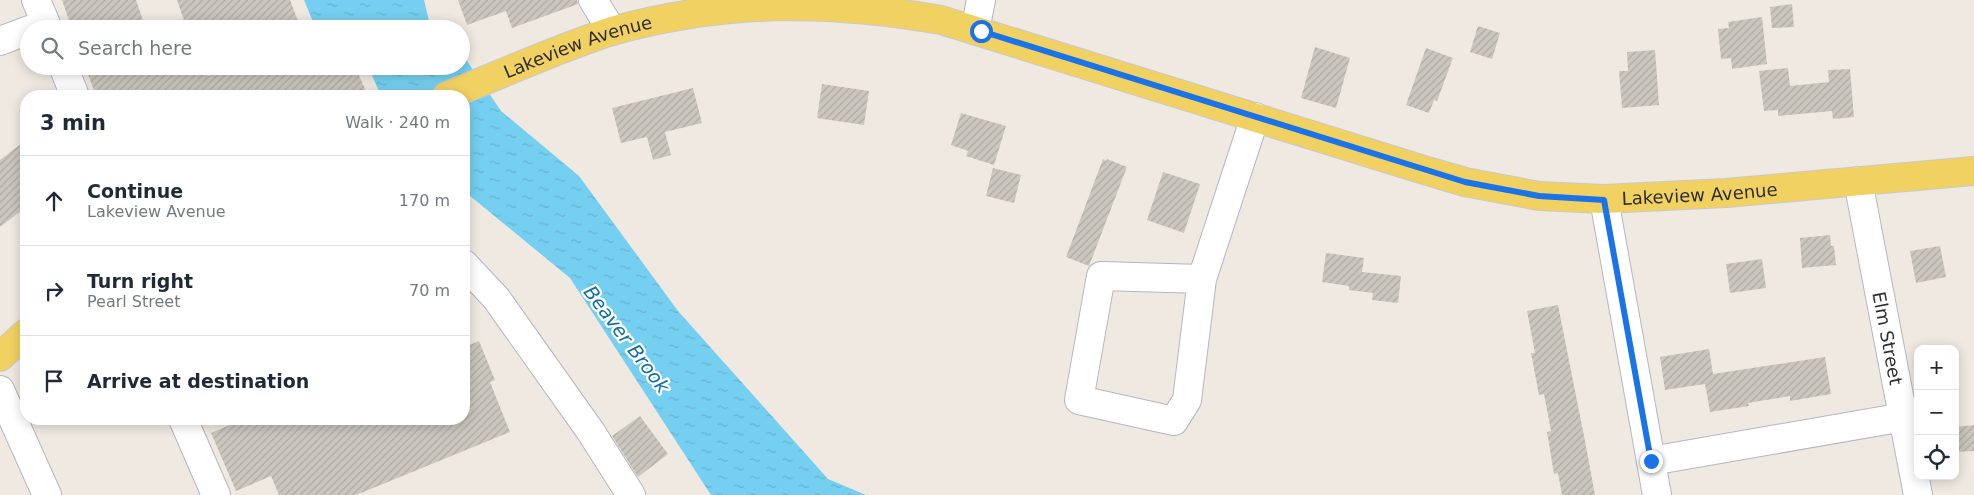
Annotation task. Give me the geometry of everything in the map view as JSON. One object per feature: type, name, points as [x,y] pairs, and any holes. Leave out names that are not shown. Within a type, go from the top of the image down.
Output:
[{"type":"main road","name":"Lakeview Avenue","points":[[462,90],[612,31],[693,11],[754,1],[807,2],[866,7],[941,20],[1465,182],[1539,196],[1604,200],[1726,193],[1974,171]]},
{"type":"main road","points":[[0,357],[20,338]]},
{"type":"street","points":[[593,0],[612,31]]},
{"type":"street","points":[[975,30],[981,0]]},
{"type":"street","points":[[0,41],[20,31]]},
{"type":"street","points":[[67,75],[73,90]]},
{"type":"street","points":[[1202,279],[1102,276],[1079,400],[1174,421],[1187,400],[1202,279],[1254,117]]},
{"type":"street","name":"Elm Street","points":[[1858,181],[1918,495]]},
{"type":"street","points":[[1604,200],[1657,495]]},
{"type":"street","points":[[470,271],[501,306],[591,432],[631,495]]},
{"type":"street","points":[[0,390],[47,495]]},
{"type":"street","points":[[1651,461],[1904,417]]},
{"type":"street","points":[[186,425],[216,495]]},
{"type":"water","points":[[304,0],[424,0],[429,20],[312,20]]},
{"type":"water","name":"Beaver Brook","points":[[470,65],[501,111],[579,176],[678,311],[828,479],[866,495],[711,495],[570,278],[470,196],[470,90],[378,90],[372,75],[470,75]]},
{"type":"building","points":[[62,0],[136,0],[143,20],[69,20]]},
{"type":"building","points":[[177,0],[290,0],[298,20],[184,20]]},
{"type":"building","points":[[458,0],[577,0],[578,4],[512,28],[506,11],[470,24],[470,20],[465,20]]},
{"type":"building","points":[[1792,4],[1794,27],[1772,28],[1770,7]]},
{"type":"building","points":[[1762,17],[1767,64],[1732,69],[1731,58],[1721,59],[1718,29],[1729,28],[1728,22]]},
{"type":"building","points":[[1478,26],[1500,33],[1492,59],[1470,52]]},
{"type":"building","points":[[1315,47],[1350,58],[1336,108],[1301,98]]},
{"type":"building","points":[[1426,48],[1453,58],[1437,101],[1434,100],[1429,113],[1406,105]]},
{"type":"building","points":[[1655,50],[1659,105],[1622,108],[1619,71],[1628,71],[1627,52]]},
{"type":"building","points":[[1788,68],[1790,86],[1829,82],[1828,70],[1850,69],[1854,117],[1833,119],[1832,111],[1778,116],[1778,110],[1764,111],[1759,71]]},
{"type":"building","points":[[88,75],[359,75],[365,90],[94,90]]},
{"type":"building","points":[[822,84],[869,91],[864,125],[817,118]]},
{"type":"building","points":[[693,88],[702,123],[665,132],[671,155],[653,160],[647,137],[621,143],[612,108]]},
{"type":"building","points":[[961,113],[1006,126],[994,165],[966,156],[968,151],[951,145]]},
{"type":"building","points":[[20,145],[20,212],[0,227],[0,160]]},
{"type":"building","points":[[1103,159],[1127,167],[1089,266],[1066,257]]},
{"type":"building","points":[[993,168],[1021,175],[1014,203],[986,196]]},
{"type":"building","points":[[1163,172],[1200,184],[1184,233],[1147,220]]},
{"type":"building","points":[[1830,235],[1831,246],[1834,246],[1836,265],[1802,268],[1800,238]]},
{"type":"building","points":[[1940,246],[1946,277],[1916,283],[1910,251]]},
{"type":"building","points":[[1326,253],[1364,258],[1362,272],[1401,276],[1398,303],[1372,300],[1373,293],[1349,290],[1349,286],[1322,282]]},
{"type":"building","points":[[1762,259],[1766,288],[1730,293],[1726,264]]},
{"type":"building","points":[[1558,305],[1595,495],[1562,495],[1558,473],[1554,474],[1547,432],[1551,431],[1544,394],[1539,395],[1531,353],[1535,353],[1527,311]]},
{"type":"building","points":[[479,341],[495,380],[490,382],[510,432],[356,495],[279,495],[271,476],[236,491],[211,433],[230,425],[470,425],[470,345]]},
{"type":"building","points":[[1709,349],[1713,374],[1825,357],[1831,394],[1790,401],[1790,396],[1748,403],[1749,406],[1710,412],[1705,384],[1665,390],[1660,357]]},
{"type":"building","points":[[640,416],[668,454],[638,477],[612,436]]},
{"type":"building","points":[[1974,425],[1974,451],[1959,452],[1959,427]]},
{"type":"route","points":[[981,31],[1465,182],[1539,196],[1604,200],[1651,461]]}]
